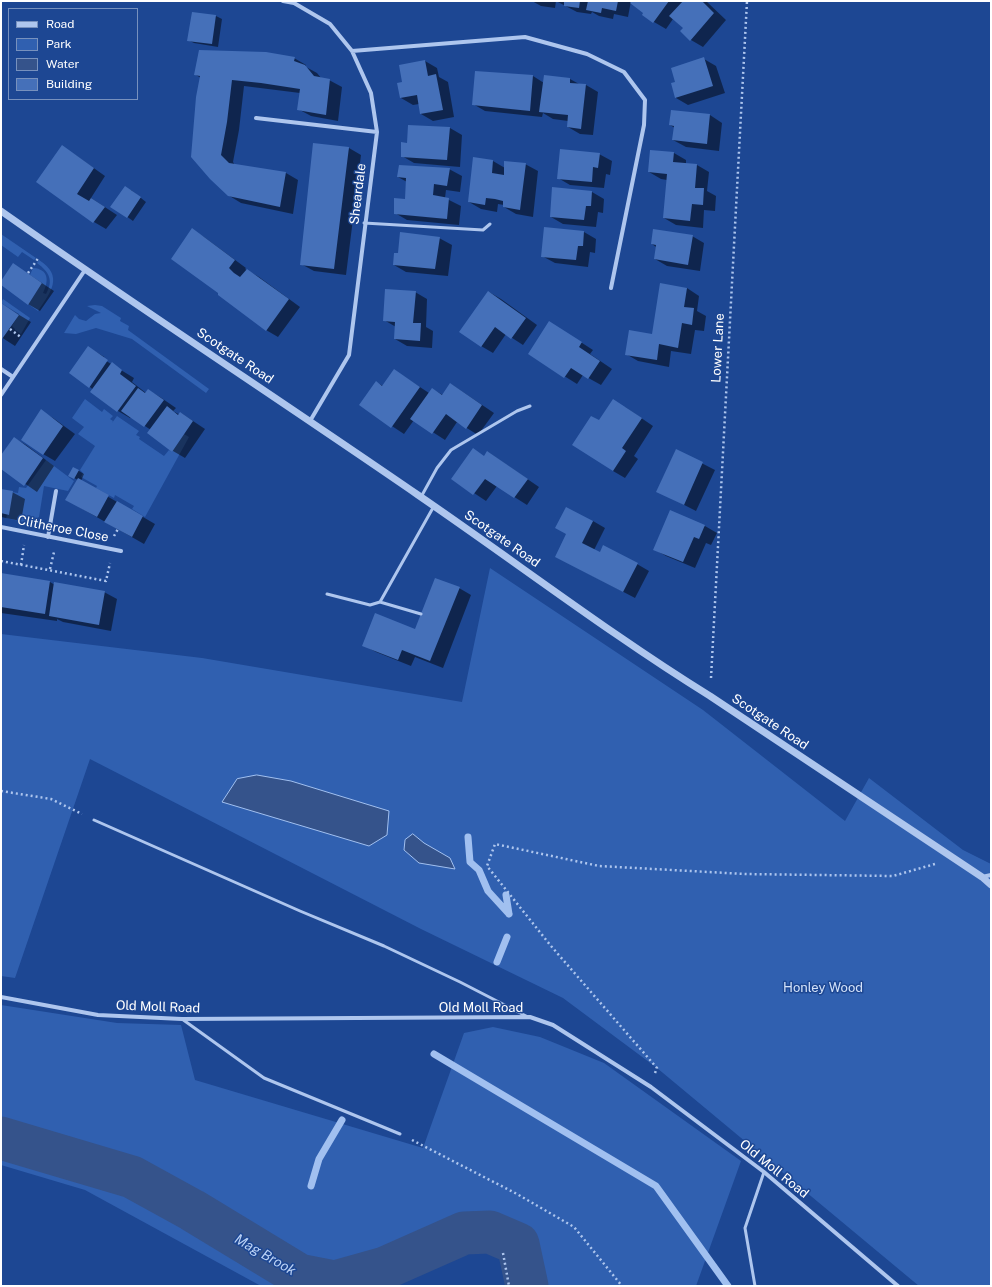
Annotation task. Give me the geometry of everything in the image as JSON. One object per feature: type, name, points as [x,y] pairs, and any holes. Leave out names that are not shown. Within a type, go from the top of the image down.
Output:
[{"type":"street","name":"Sheardale","points":[[283,1],[294,3],[330,24],[352,51],[370,93],[377,132],[364,223],[349,355],[310,421]]},
{"type":"street","points":[[352,51],[525,37],[587,54],[624,72],[645,100],[644,125],[611,288]]},
{"type":"street","points":[[256,118],[377,132]]},
{"type":"street","name":"Scotgate Road","points":[[1,211],[85,270],[421,497],[664,668],[710,696],[982,877],[991,885]]},
{"type":"street","points":[[1,394],[85,270]]},
{"type":"street","points":[[1,368],[13,377]]},
{"type":"street","points":[[48,537],[56,491]]},
{"type":"street","name":"Clitheroe Close","points":[[1,527],[121,551]]},
{"type":"street","points":[[982,877],[991,875]]},
{"type":"street","name":"Old Moll Road","points":[[1,997],[98,1015],[182,1019],[530,1017],[553,1025],[651,1087],[764,1172],[898,1286]]},
{"type":"lane","points":[[364,223],[484,230],[490,224]]},
{"type":"lane","points":[[421,497],[437,468],[451,450],[511,415],[530,406]]},
{"type":"lane","points":[[380,602],[434,506]]},
{"type":"lane","points":[[327,594],[370,605],[380,602],[420,614]]},
{"type":"lane","points":[[94,820],[300,911],[384,946],[530,1017]]},
{"type":"lane","points":[[182,1019],[264,1078],[400,1134]]},
{"type":"lane","points":[[755,1286],[745,1228],[764,1172]]},
{"type":"path","name":"Lower Lane","points":[[710,696],[747,1]]},
{"type":"path","points":[[28,273],[40,256]]},
{"type":"path","points":[[10,329],[24,339]]},
{"type":"path","points":[[21,564],[26,532]]},
{"type":"path","points":[[1,561],[106,580]]},
{"type":"path","points":[[1,791],[51,799],[94,820]]},
{"type":"path","points":[[651,1087],[657,1068],[552,946],[487,866],[495,844],[598,866],[746,874],[893,876],[955,859]]},
{"type":"path","points":[[400,1134],[517,1194],[574,1227],[622,1286]]},
{"type":"path","points":[[502,1253],[509,1286]]},
{"type":"green space","points":[[1,234],[36,258],[34,260],[22,252],[18,257],[1,245]]},
{"type":"green space","points":[[39,260],[47,266],[51,272],[53,284],[51,291],[38,311],[28,304],[42,283],[30,275],[33,268],[45,273],[47,280],[43,293],[46,294],[50,285],[50,280],[47,273],[37,263]]},
{"type":"green space","points":[[3,299],[30,318],[21,334],[12,326],[19,314],[1,303]]},
{"type":"green space","points":[[87,306],[102,306],[121,318],[120,321],[129,326],[128,330],[209,389],[206,393],[132,339],[96,328],[76,334],[64,333],[75,315],[79,319],[86,321],[95,314],[101,313]]},
{"type":"green space","points":[[85,399],[102,412],[104,409],[113,416],[110,419],[113,421],[112,423],[117,416],[139,431],[136,435],[140,437],[139,439],[164,456],[169,450],[172,452],[184,434],[189,437],[145,517],[132,509],[134,506],[115,495],[114,498],[96,488],[97,486],[81,477],[83,473],[80,470],[95,446],[78,434],[84,427],[72,418]]},
{"type":"green space","points":[[46,460],[74,481],[68,491],[44,486],[39,517],[28,523],[6,518],[7,515],[9,515],[12,492],[18,493],[19,487],[26,488]]},
{"type":"green space","name":"Honley Wood","points":[[490,568],[703,710],[845,821],[869,778],[963,850],[991,864],[991,1286],[919,1286],[657,1068],[563,998],[421,929],[90,759],[15,978],[1,976],[1,634],[202,658],[462,702]]},
{"type":"green space","points":[[1,1005],[117,1023],[181,1025],[195,1080],[423,1148],[464,1033],[493,1027],[540,1037],[604,1063],[741,1161],[696,1286],[516,1286],[507,1249],[493,1242],[361,1286],[261,1286],[85,1190],[1,1165]]},
{"type":"water","points":[[257,775],[291,781],[389,811],[387,835],[369,846],[222,802],[237,779]]},
{"type":"water","points":[[413,834],[424,843],[450,858],[455,869],[419,863],[404,850],[405,840]]},
{"type":"building","points":[[564,1],[580,1],[579,8],[564,6]]},
{"type":"building","points":[[588,1],[618,1],[616,11],[602,8],[601,13],[586,10]]},
{"type":"building","points":[[632,1],[669,1],[653,23],[630,3]]},
{"type":"building","points":[[683,1],[702,1],[714,13],[690,41],[680,31],[683,28],[669,16]]},
{"type":"building","points":[[192,12],[216,15],[212,44],[187,41]]},
{"type":"building","points":[[199,50],[266,52],[295,57],[294,61],[305,65],[314,76],[330,79],[326,115],[297,110],[300,89],[232,80],[221,155],[229,163],[286,172],[280,207],[228,196],[210,179],[191,157],[196,97],[200,76],[194,75]]},
{"type":"building","points":[[704,57],[713,86],[675,98],[671,83],[675,82],[671,68]]},
{"type":"building","points":[[425,60],[428,76],[436,74],[443,110],[420,114],[417,95],[400,98],[397,83],[402,82],[399,65]]},
{"type":"building","points":[[475,71],[533,75],[530,111],[472,105]]},
{"type":"building","points":[[544,75],[570,78],[570,83],[586,84],[581,129],[567,127],[568,115],[539,112]]},
{"type":"building","points":[[671,110],[710,114],[707,144],[672,140],[674,126],[669,125]]},
{"type":"building","points":[[408,125],[450,127],[447,160],[401,157],[401,142],[407,143]]},
{"type":"building","points":[[313,143],[349,147],[334,269],[300,265]]},
{"type":"building","points":[[62,145],[94,168],[77,194],[89,201],[91,198],[105,207],[93,223],[36,182]]},
{"type":"building","points":[[560,149],[600,153],[598,168],[593,167],[592,182],[557,179]]},
{"type":"building","points":[[650,150],[674,152],[673,162],[697,164],[695,188],[704,188],[703,205],[692,204],[690,221],[663,218],[667,174],[648,172]]},
{"type":"building","points":[[473,157],[493,160],[492,173],[504,175],[504,161],[526,163],[520,210],[503,207],[503,201],[495,199],[486,198],[485,205],[468,202]]},
{"type":"building","points":[[399,165],[450,168],[447,186],[434,184],[433,195],[449,198],[447,219],[394,214],[394,198],[405,199],[406,178],[397,177]]},
{"type":"building","points":[[125,186],[141,197],[127,218],[110,207]]},
{"type":"building","points":[[552,187],[592,191],[591,206],[586,206],[584,220],[550,217]]},
{"type":"building","points":[[544,227],[584,231],[583,246],[578,246],[576,260],[541,257]]},
{"type":"building","points":[[192,228],[235,260],[229,268],[234,273],[240,277],[247,269],[289,299],[266,331],[218,295],[218,293],[171,259]]},
{"type":"building","points":[[653,229],[693,235],[688,265],[654,259],[656,245],[651,244]]},
{"type":"building","points":[[400,232],[440,237],[435,269],[393,265],[394,253],[398,253]]},
{"type":"building","points":[[13,263],[42,283],[28,305],[1,285],[1,281]]},
{"type":"building","points":[[660,283],[687,288],[684,307],[694,308],[692,325],[682,323],[678,348],[659,344],[657,360],[625,355],[629,330],[652,334]]},
{"type":"building","points":[[385,289],[416,291],[413,323],[421,323],[420,341],[394,339],[395,322],[383,321]]},
{"type":"building","points":[[488,291],[526,318],[511,339],[495,327],[481,347],[459,332]]},
{"type":"building","points":[[1,303],[19,315],[2,339],[1,338]]},
{"type":"building","points":[[549,321],[582,342],[579,347],[600,361],[588,379],[571,368],[564,378],[528,354]]},
{"type":"building","points":[[88,346],[108,360],[89,388],[69,373]]},
{"type":"building","points":[[112,362],[122,370],[120,374],[136,386],[117,412],[90,392]]},
{"type":"building","points":[[394,369],[420,387],[391,428],[359,405],[376,381],[382,386]]},
{"type":"building","points":[[450,383],[482,405],[466,429],[446,414],[432,434],[410,419],[432,388],[442,395]]},
{"type":"building","points":[[138,388],[145,393],[148,389],[164,400],[144,427],[121,411]]},
{"type":"building","points":[[613,399],[642,418],[622,448],[626,451],[613,471],[572,445],[591,416],[599,420]]},
{"type":"building","points":[[167,406],[178,415],[180,412],[193,421],[172,452],[147,433]]},
{"type":"building","points":[[41,409],[63,426],[43,455],[21,440]]},
{"type":"building","points":[[14,437],[43,458],[24,486],[1,469],[1,455]]},
{"type":"building","points":[[473,448],[484,456],[487,451],[528,479],[514,498],[485,479],[473,495],[451,479]]},
{"type":"building","points":[[676,449],[703,462],[684,505],[656,492]]},
{"type":"building","points":[[73,467],[79,470],[74,479],[68,476]]},
{"type":"building","points":[[78,478],[109,495],[97,517],[65,500]]},
{"type":"building","points":[[1,489],[13,491],[9,515],[1,513]]},
{"type":"building","points":[[117,501],[143,516],[132,537],[104,522]]},
{"type":"building","points":[[566,507],[593,521],[582,543],[600,552],[603,545],[638,563],[623,592],[555,557],[566,534],[555,528]]},
{"type":"building","points":[[670,510],[705,525],[699,539],[694,537],[683,562],[653,550]]},
{"type":"building","points":[[1,573],[50,581],[45,614],[1,607]]},
{"type":"building","points":[[435,578],[460,587],[430,661],[402,650],[398,660],[362,646],[375,613],[415,629]]},
{"type":"building","points":[[54,582],[105,591],[99,625],[49,616]]},
{"type":"waterway","points":[[468,837],[470,862],[479,870],[488,891],[509,914]]},
{"type":"waterway","points":[[506,895],[509,914]]},
{"type":"waterway","points":[[497,962],[507,937]]},
{"type":"waterway","points":[[434,1054],[656,1186],[728,1286]]},
{"type":"waterway","points":[[311,1186],[319,1159],[342,1120]]},
{"type":"waterway","name":"Mag Brook","points":[[1,1138],[132,1177],[192,1210],[299,1275],[335,1282],[385,1268],[464,1233],[490,1232],[518,1244],[527,1286]]}]
